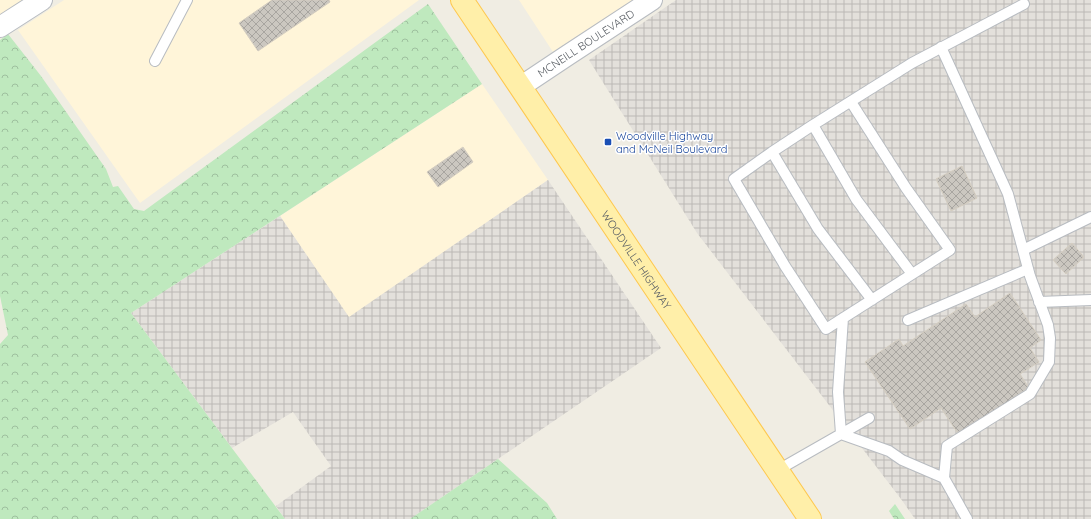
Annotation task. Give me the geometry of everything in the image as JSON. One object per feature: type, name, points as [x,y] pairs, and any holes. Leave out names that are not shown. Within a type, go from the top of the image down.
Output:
[{"type":"main road","name":"WOODVILLE HIGHWAY","points":[[462,0],[810,519]]},
{"type":"street","points":[[0,27],[42,0]]},
{"type":"street","name":"MCNEILL BOULEVARD","points":[[520,87],[652,0]]},
{"type":"lane","points":[[155,61],[187,0]]},
{"type":"lane","points":[[851,102],[906,188],[950,250],[826,329],[785,266],[734,179],[813,125],[912,64],[1024,4]]},
{"type":"lane","points":[[941,48],[1008,194],[1028,269],[1048,325],[1050,338],[1049,362],[1030,394],[947,446],[944,478],[967,519]]},
{"type":"lane","points":[[813,125],[856,199],[912,274]]},
{"type":"lane","points":[[772,152],[818,229],[872,300]]},
{"type":"lane","points":[[1023,250],[1091,217]]},
{"type":"lane","points":[[908,320],[1028,269]]},
{"type":"lane","points":[[1040,302],[1091,300]]},
{"type":"lane","points":[[841,434],[838,392],[843,318]]},
{"type":"lane","points":[[778,470],[869,418]]},
{"type":"lane","points":[[841,434],[889,451],[902,460],[944,478]]},
{"type":"shaded area","points":[[0,0],[24,0],[0,15]]},
{"type":"shaded area","points":[[64,0],[419,0],[140,203],[18,30]]},
{"type":"shaded area","points":[[519,0],[633,0],[553,52]]},
{"type":"shaded area","points":[[676,0],[1091,0],[1091,519],[915,519],[697,233],[589,60]]},
{"type":"shaded area","points":[[482,84],[548,180],[349,318],[280,216]]},
{"type":"shaded area","points":[[548,180],[661,348],[410,519],[285,519],[276,506],[331,466],[293,412],[232,448],[131,313],[280,216],[349,317]]},
{"type":"green space","points":[[428,4],[482,84],[131,313],[285,519],[0,519],[0,344],[8,335],[0,296],[0,40],[8,34],[41,76],[106,169],[113,187],[118,186],[134,209],[144,211]]},
{"type":"green space","points":[[498,459],[547,503],[557,519],[410,519]]},
{"type":"green space","points":[[895,504],[905,519],[894,519],[889,511]]},
{"type":"building","points":[[272,0],[329,0],[330,2],[258,51],[239,23]]},
{"type":"building","points":[[463,147],[473,162],[438,187],[427,172]]},
{"type":"building","points":[[962,166],[977,198],[951,211],[936,179]]},
{"type":"building","points":[[1072,243],[1084,257],[1066,274],[1053,260]]},
{"type":"building","points":[[1010,293],[1041,340],[1030,348],[1039,362],[1020,374],[1029,388],[959,435],[941,408],[910,429],[865,362],[899,339],[903,346],[966,304],[975,317]]},
{"type":"place","name":"Woodville Highway and McNeil Boulevard","points":[[608,142]]}]
